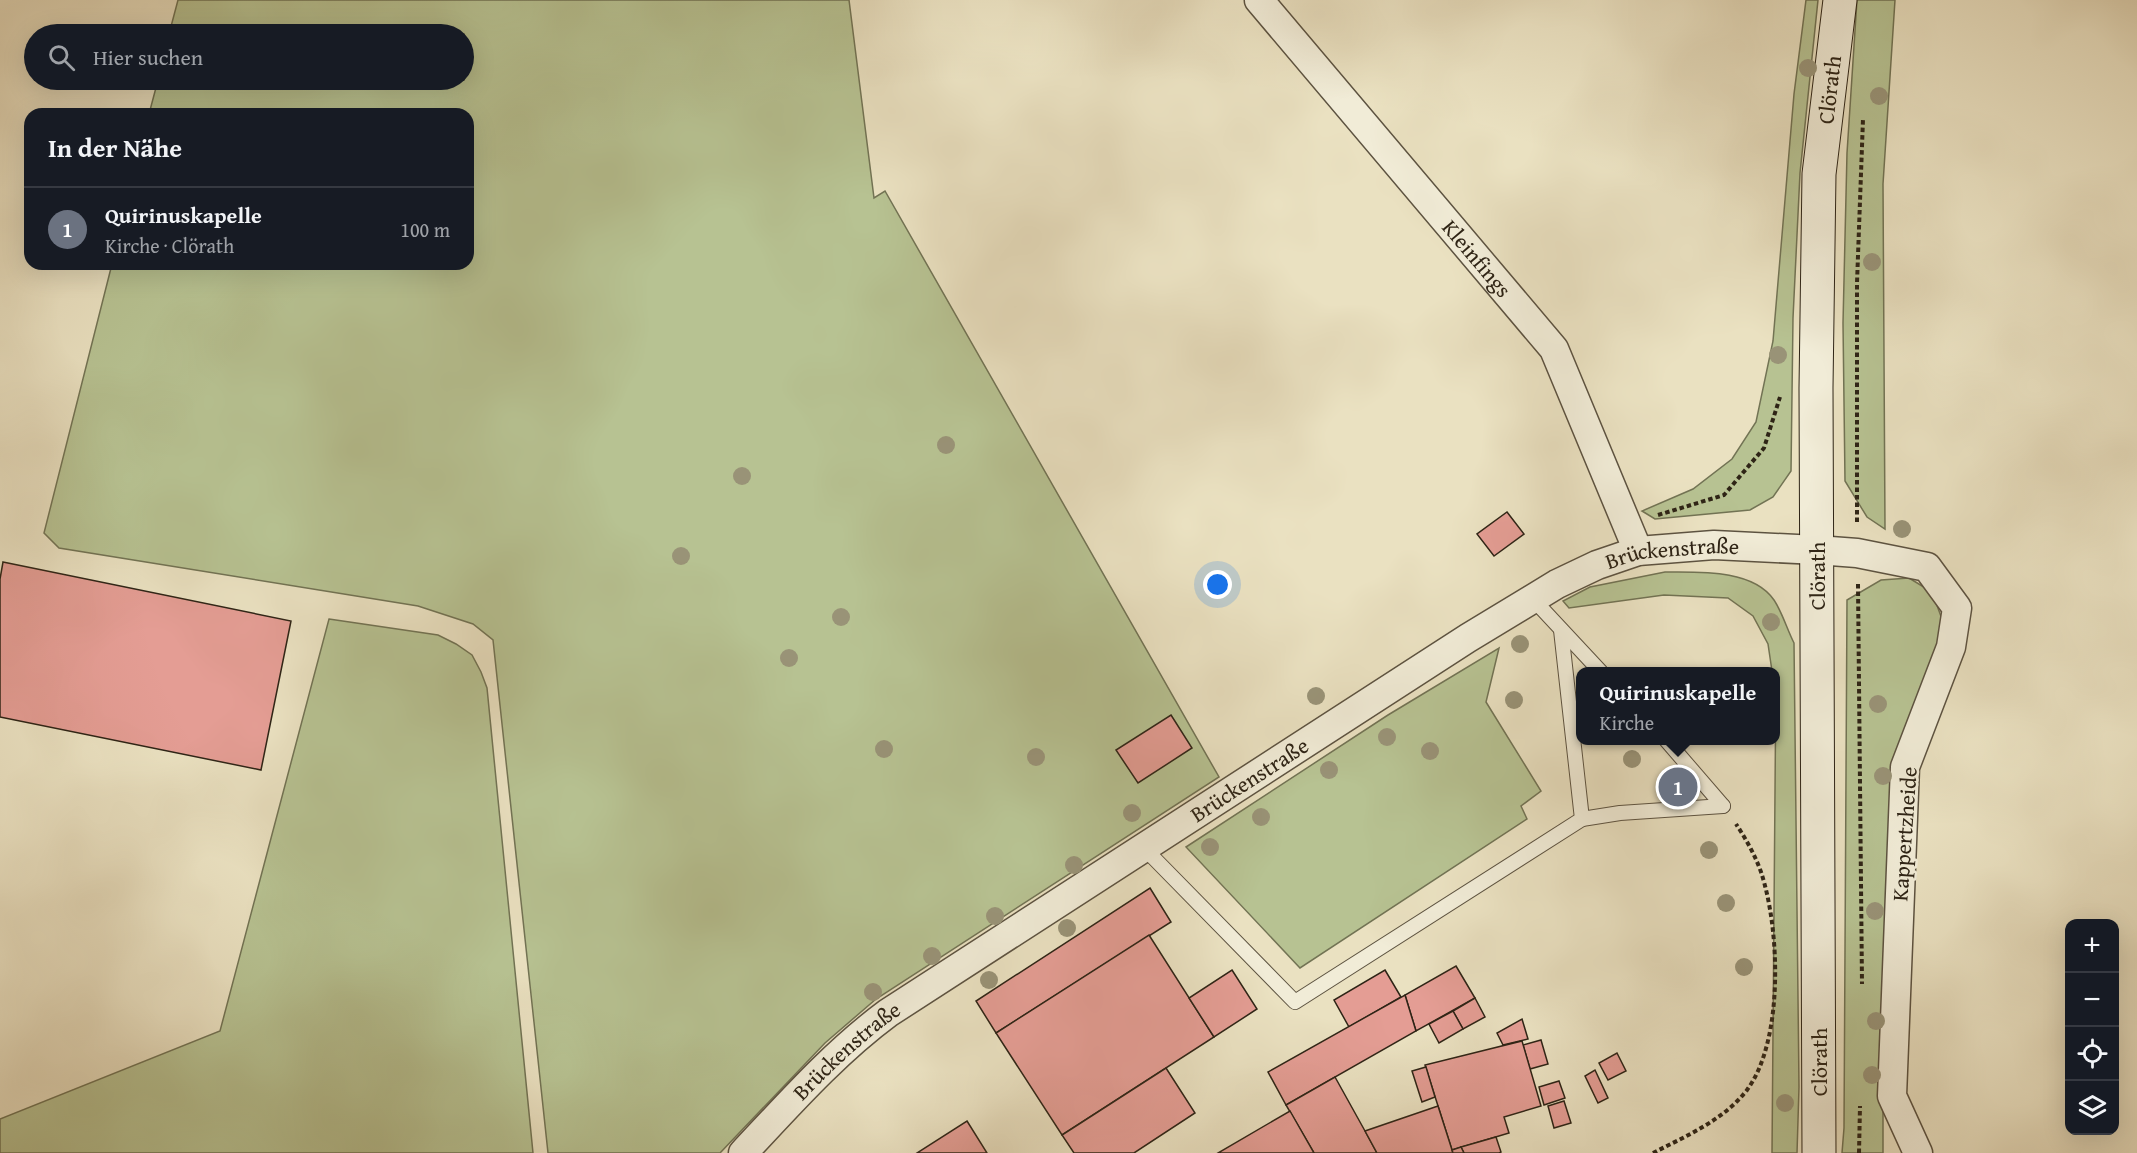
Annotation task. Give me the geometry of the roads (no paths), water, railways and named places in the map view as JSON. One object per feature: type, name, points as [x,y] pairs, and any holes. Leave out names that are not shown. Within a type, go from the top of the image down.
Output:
[{"type":"main road","name":"Clörath","points":[[1819,1153],[1816,388],[1819,174],[1840,0]]},
{"type":"street","name":"Kleinfings","points":[[1259,0],[1554,349],[1638,551]]},
{"type":"street","name":"Brückenstraße","points":[[743,1153],[813,1079],[870,1026],[1143,847],[1532,598],[1597,565],[1638,551],[1714,545],[1817,550]]},
{"type":"street","name":"Kappertzheide","points":[[1817,550],[1857,553],[1927,567],[1958,608],[1951,647],[1905,767],[1892,1096],[1918,1153]]},
{"type":"lane","points":[[1532,598],[1596,667]]},
{"type":"lane","points":[[1561,630],[1582,819]]},
{"type":"lane","points":[[1143,847],[1295,1002],[1582,819],[1620,813],[1723,806],[1670,745]]},
{"type":"place","name":"Quirinuskapelle","points":[[1678,787]]}]
